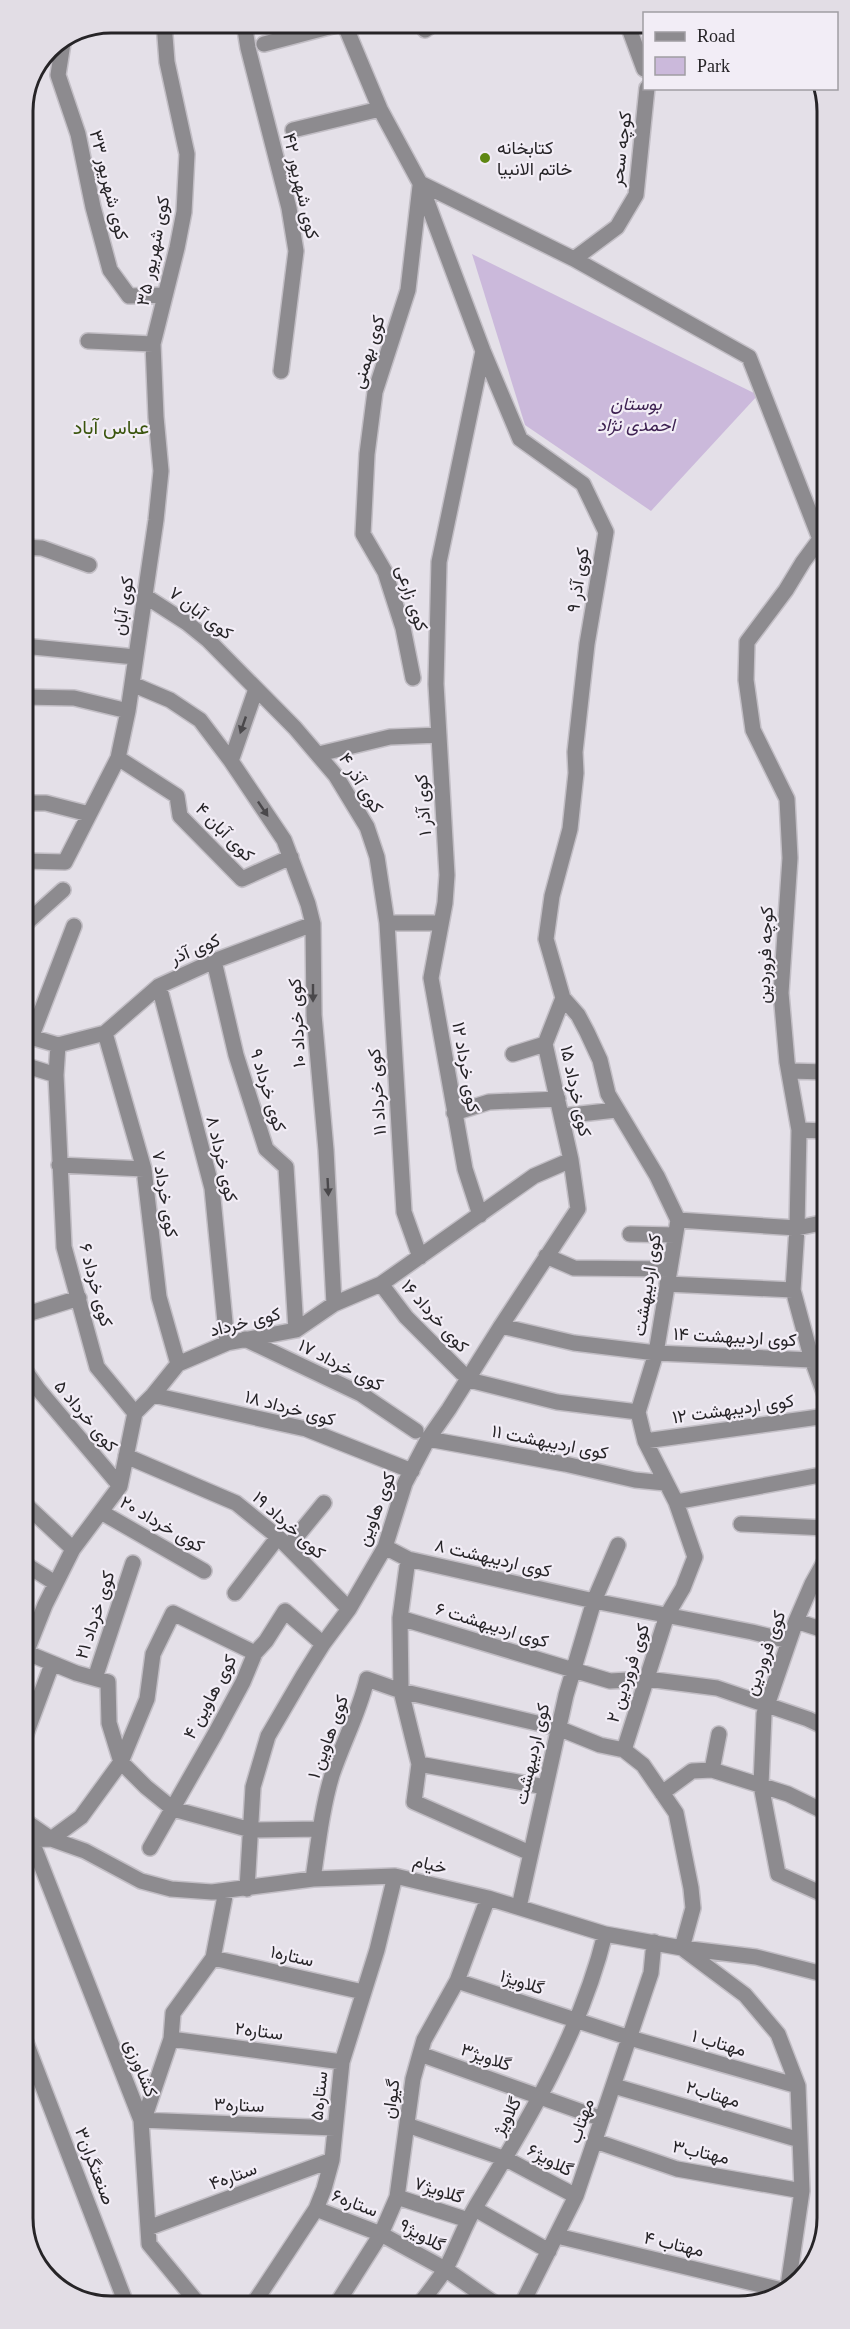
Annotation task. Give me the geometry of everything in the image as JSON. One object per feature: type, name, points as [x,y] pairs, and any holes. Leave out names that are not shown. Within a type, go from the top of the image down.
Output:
[{"type":"street","name":"کوی شهریور ۳۵","points":[[153,344],[184,212],[187,154],[167,62],[165,33]]},
{"type":"street","name":"کوی شهریور ۴۲","points":[[246,33],[289,208],[296,251],[281,370]]},
{"type":"street","points":[[264,44],[306,33]]},
{"type":"street","name":"کوی آذر ۹","points":[[348,33],[380,109],[420,183],[483,351],[520,439],[584,484],[606,532],[587,644],[575,752],[576,773],[570,829],[552,896],[546,939],[563,998]]},
{"type":"street","points":[[631,33],[643,64]]},
{"type":"street","name":"کوی شهریور ۳۳","points":[[62,51],[58,75],[78,134],[93,207],[110,270],[129,296],[165,295]]},
{"type":"street","name":"کوچه سحر","points":[[574,259],[616,227],[636,195],[648,90]]},
{"type":"street","points":[[292,130],[380,109]]},
{"type":"street","points":[[420,183],[574,259],[749,357],[817,524]]},
{"type":"street","name":"کوی بهمنی","points":[[363,534],[367,454],[375,392],[408,290],[420,183]]},
{"type":"street","points":[[88,341],[153,344]]},
{"type":"street","name":"کوی آبان","points":[[33,861],[66,862],[118,758],[128,711],[161,471],[153,344]]},
{"type":"street","name":"کوی آذر ۱","points":[[440,923],[445,903],[447,875],[436,684],[439,562],[483,351]]},
{"type":"street","name":"کوی زارعی","points":[[363,534],[385,572],[403,628],[413,678]]},
{"type":"street","name":"کوچه فروردین","points":[[817,546],[802,562],[786,590],[747,642],[746,680],[753,730],[787,800],[790,858],[781,993],[789,1071],[799,1130],[793,1290],[817,1374]]},
{"type":"street","points":[[33,548],[42,548],[89,565]]},
{"type":"street","name":"کوی آبان ۷","points":[[145,596],[204,636],[256,689]]},
{"type":"street","points":[[33,647],[135,657]]},
{"type":"street","name":"کوی خرداد ۱۰","points":[[132,684],[170,700],[200,720],[231,761],[284,840],[313,924],[314,1015],[326,1150],[334,1304]]},
{"type":"street","points":[[231,761],[256,689]]},
{"type":"street","name":"کوی آذر ۴","points":[[256,689],[319,754],[348,794],[367,828],[379,865],[387,923]]},
{"type":"street","points":[[33,697],[74,698],[128,711]]},
{"type":"street","points":[[319,754],[390,737],[439,735]]},
{"type":"street","name":"کوی آبان ۴","points":[[118,758],[177,796],[180,816],[242,879],[291,857]]},
{"type":"street","points":[[33,803],[46,803],[89,814]]},
{"type":"street","points":[[33,917],[63,890]]},
{"type":"street","points":[[387,923],[440,923]]},
{"type":"street","name":"کوی خرداد ۱۱","points":[[387,923],[404,1212],[420,1257]]},
{"type":"street","name":"کوی خرداد ۱۲","points":[[440,923],[431,978],[465,1169],[480,1215]]},
{"type":"street","name":"کوی آذر","points":[[105,1033],[159,986],[313,924]]},
{"type":"street","points":[[33,1023],[74,926]]},
{"type":"street","name":"کوی خرداد ۹","points":[[214,962],[236,1055],[266,1149],[286,1167],[296,1330]]},
{"type":"street","name":"کوی خرداد ۸","points":[[159,986],[212,1188],[227,1343]]},
{"type":"street","name":"کوی خرداد ۱۵","points":[[563,998],[545,1044],[571,1160]]},
{"type":"street","name":"کوی اردیبهشت","points":[[563,998],[578,1015],[587,1032],[600,1060],[608,1094],[657,1176],[676,1227],[656,1353],[638,1412]]},
{"type":"street","points":[[33,1039],[58,1045],[105,1033]]},
{"type":"street","name":"کوی خرداد ۷","points":[[105,1033],[144,1169],[159,1298],[178,1364]]},
{"type":"street","points":[[513,1054],[545,1044]]},
{"type":"street","name":"کوی خرداد ۶","points":[[58,1045],[56,1075],[64,1247],[97,1367],[135,1413]]},
{"type":"street","points":[[33,1068],[56,1075]]},
{"type":"street","points":[[789,1071],[817,1072]]},
{"type":"street","points":[[454,1113],[489,1102],[558,1099]]},
{"type":"street","points":[[562,1116],[616,1110]]},
{"type":"street","points":[[799,1130],[817,1131]]},
{"type":"street","name":"کوی خرداد","points":[[135,1413],[178,1364],[227,1343],[296,1330],[334,1304],[381,1284],[534,1176],[571,1160]]},
{"type":"street","name":"کوی هاوین","points":[[247,1888],[253,1787],[268,1736],[323,1644],[349,1609],[385,1547],[422,1435],[501,1326],[578,1209],[571,1160]]},
{"type":"street","points":[[59,1165],[144,1169]]},
{"type":"street","points":[[630,1234],[676,1227],[797,1228],[817,1224]]},
{"type":"street","points":[[546,1256],[574,1268],[793,1290]]},
{"type":"street","name":"کوی خرداد ۱۶","points":[[381,1284],[406,1317],[465,1376]]},
{"type":"street","points":[[33,1312],[79,1298]]},
{"type":"street","name":"کوی اردیبهشت ۱۴","points":[[501,1326],[574,1343],[656,1353],[812,1360]]},
{"type":"street","name":"کوی خرداد ۱۷","points":[[245,1339],[361,1394],[422,1435]]},
{"type":"street","points":[[465,1376],[557,1402],[638,1412],[645,1441],[676,1502],[817,1476]]},
{"type":"street","name":"کوی خرداد ۵","points":[[33,1382],[120,1486]]},
{"type":"street","name":"کوی خرداد ۱۸","points":[[153,1395],[306,1429],[412,1471]]},
{"type":"street","points":[[33,1636],[55,1583],[73,1549],[120,1486],[135,1413]]},
{"type":"street","name":"کوی اردیبهشت ۱۲","points":[[645,1441],[817,1417]]},
{"type":"street","name":"کوی اردیبهشت ۱۱","points":[[422,1435],[635,1480],[665,1484]]},
{"type":"street","name":"کوی خرداد ۱۹","points":[[126,1456],[236,1503],[283,1542],[349,1609]]},
{"type":"street","name":"کوی فروردین ۲","points":[[676,1502],[694,1557],[683,1588],[667,1615],[624,1750],[643,1765],[676,1813],[693,1908],[682,1948]]},
{"type":"street","points":[[235,1593],[324,1503]]},
{"type":"street","points":[[33,1512],[73,1549]]},
{"type":"street","name":"کوی خرداد ۲۰","points":[[101,1512],[204,1571]]},
{"type":"street","points":[[741,1524],[817,1528]]},
{"type":"street","name":"کوی اردیبهشت","points":[[519,1907],[573,1670],[594,1601],[618,1545]]},
{"type":"street","name":"کوی اردیبهشت ۸","points":[[385,1547],[408,1559],[594,1601],[789,1641]]},
{"type":"street","points":[[408,1559],[400,1618],[401,1691],[418,1764],[414,1802],[530,1853]]},
{"type":"street","name":"کوی خرداد ۲۱","points":[[95,1678],[133,1563]]},
{"type":"street","points":[[33,1569],[55,1583]]},
{"type":"street","name":"کوی فروردین","points":[[817,1574],[796,1621],[766,1704],[761,1785],[778,1874],[817,1892]]},
{"type":"street","name":"کوی هاوین ۴","points":[[150,1848],[243,1682],[255,1653],[266,1641],[285,1611],[323,1644]]},
{"type":"street","points":[[33,1827],[51,1839],[81,1817],[121,1762],[147,1699],[153,1654],[173,1613],[255,1653]]},
{"type":"street","name":"کوی اردیبهشت ۶","points":[[400,1618],[610,1681],[647,1679],[717,1688],[817,1723]]},
{"type":"street","points":[[796,1621],[817,1628]]},
{"type":"street","points":[[33,1656],[108,1682],[109,1723],[121,1762],[146,1788],[173,1809],[251,1830],[320,1829]]},
{"type":"street","points":[[33,1715],[52,1664]]},
{"type":"street","name":"کوی هاوین ۱","points":[[313,1880],[320,1829],[332,1775],[362,1702],[367,1679],[401,1691]]},
{"type":"street","points":[[401,1691],[558,1728],[600,1744],[624,1750]]},
{"type":"street","points":[[712,1770],[719,1734]]},
{"type":"street","points":[[418,1764],[545,1787]]},
{"type":"street","points":[[662,1793],[692,1771],[712,1770],[788,1794],[817,1808]]},
{"type":"street","name":"خیام","points":[[33,1840],[51,1839],[85,1851],[141,1881],[171,1889],[212,1892],[313,1880],[395,1876],[488,1898],[605,1934],[682,1948],[756,1957],[817,1972]]},
{"type":"street","name":"کشاورزی","points":[[33,1852],[141,2120],[149,2244],[192,2296]]},
{"type":"street","name":"ستاره۵","points":[[259,2296],[316,2209],[332,2160],[342,2062],[377,1950],[395,1876]]},
{"type":"street","points":[[141,2120],[147,2110],[171,2039],[173,2013],[213,1958],[226,1890]]},
{"type":"street","name":"گیوان","points":[[342,2296],[381,2234],[397,2197],[413,2079],[424,2040],[457,1981],[488,1898]]},
{"type":"street","name":"گلاویژ","points":[[426,2296],[445,2269],[472,2215],[540,2096],[597,1970],[605,1934]]},
{"type":"street","name":"مهتاب","points":[[529,2296],[576,2196],[615,2086],[651,1973],[654,1942]]},
{"type":"street","points":[[682,1948],[745,1995],[778,2034],[798,2086],[802,2191],[789,2277]]},
{"type":"street","name":"ستاره۱","points":[[213,1958],[363,1992]]},
{"type":"street","name":"گلاویژ۱","points":[[457,1981],[630,2038]]},
{"type":"street","name":"مهتاب ۱","points":[[630,2038],[798,2086]]},
{"type":"street","name":"ستاره۲","points":[[171,2039],[342,2062]]},
{"type":"street","name":"گلاویژ۳","points":[[420,2054],[602,2119]]},
{"type":"street","name":"صنعتگران۳","points":[[33,2061],[124,2296]]},
{"type":"street","name":"مهتاب۲","points":[[615,2086],[801,2140]]},
{"type":"street","name":"ستاره۳","points":[[141,2120],[335,2128]]},
{"type":"street","name":"گلاویژ۶","points":[[407,2125],[506,2159],[576,2196]]},
{"type":"street","name":"مهتاب۳","points":[[595,2141],[677,2169],[802,2191]]},
{"type":"street","name":"ستاره۴","points":[[148,2228],[332,2160]]},
{"type":"street","name":"گلاویژ۷","points":[[397,2197],[472,2215],[549,2251]]},
{"type":"street","name":"ستاره۶","points":[[316,2209],[381,2234]]},
{"type":"street","name":"گلاویژ۹","points":[[381,2234],[445,2269],[484,2296]]},
{"type":"street","name":"مهتاب ۴","points":[[557,2236],[773,2288]]},
{"type":"green space","name":"بوستان احمدی نژاد","points":[[472,254],[758,395],[651,511],[525,425]]},
{"type":"place","name":"کتابخانه خاتم الانبیا","points":[[485,158]]},
{"type":"district","name":"عباس آباد","points":[[111,427]]}]
